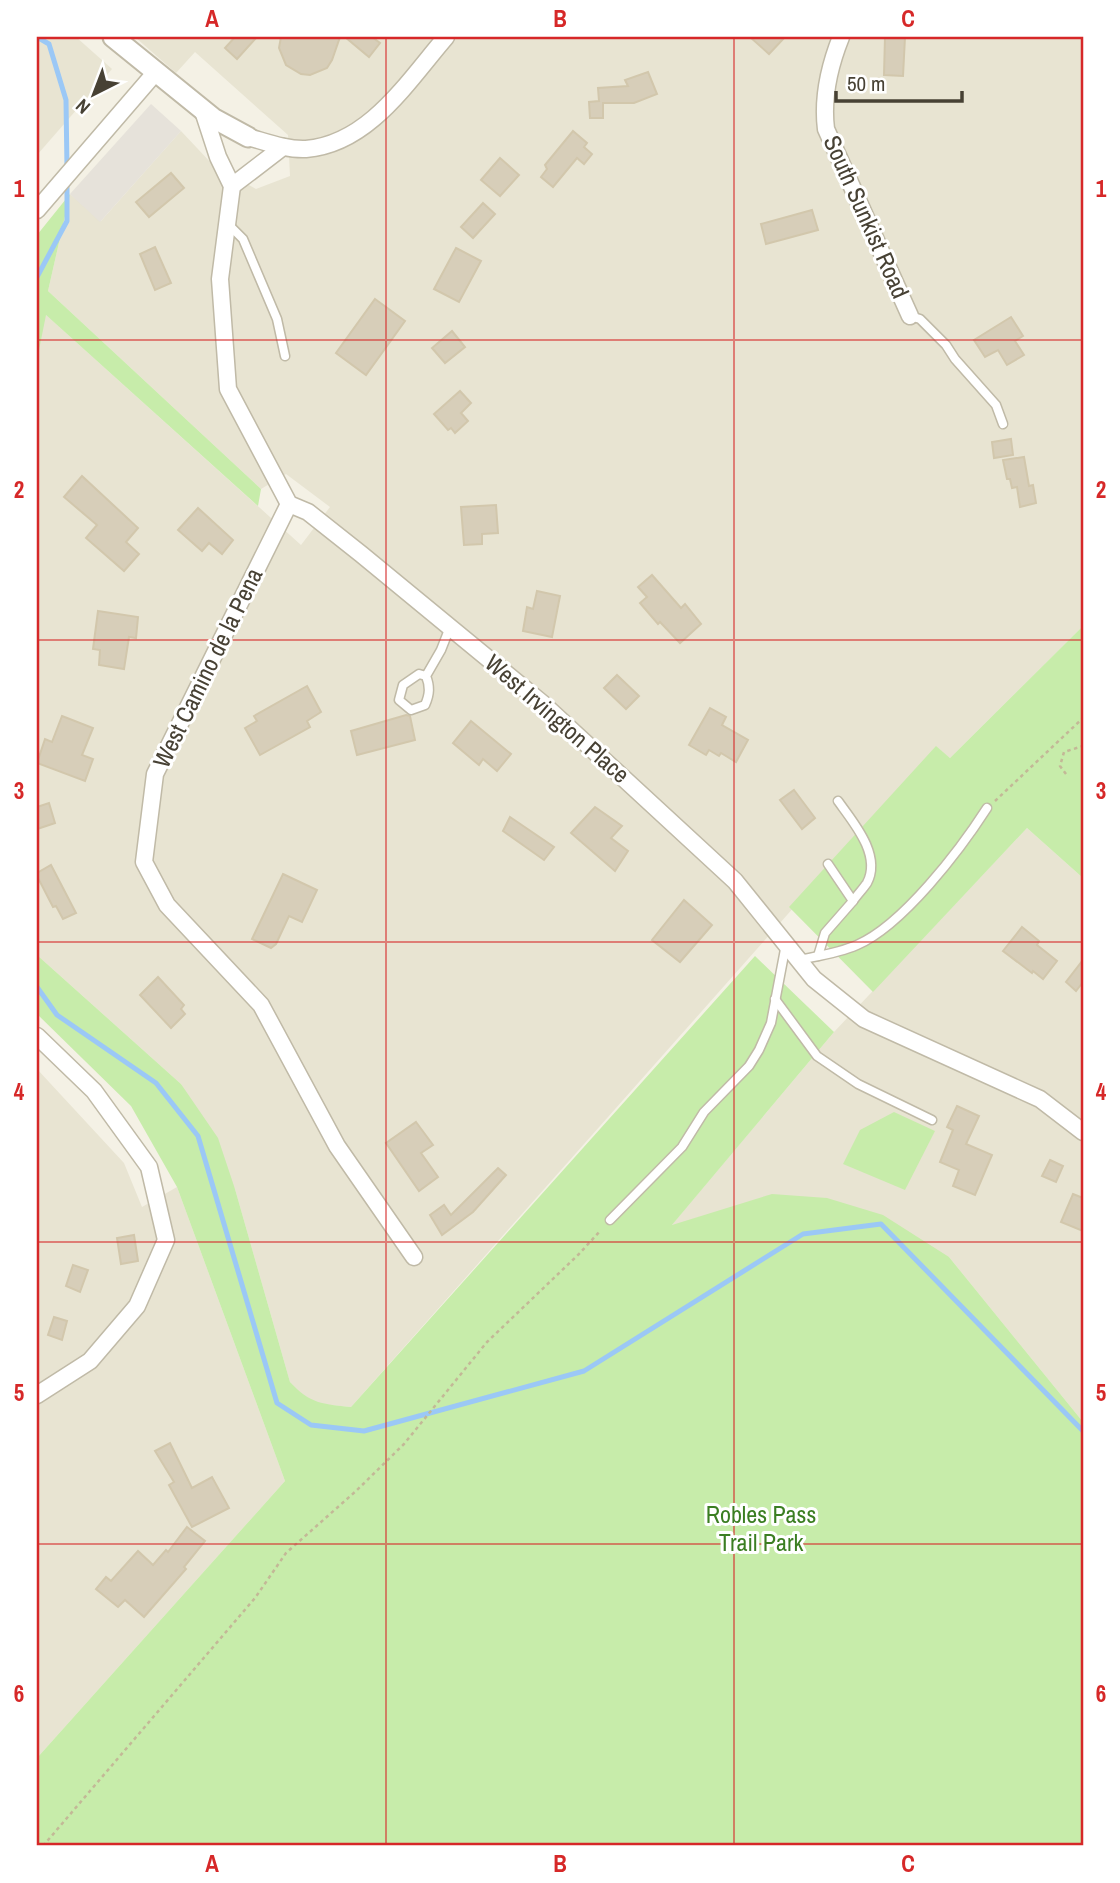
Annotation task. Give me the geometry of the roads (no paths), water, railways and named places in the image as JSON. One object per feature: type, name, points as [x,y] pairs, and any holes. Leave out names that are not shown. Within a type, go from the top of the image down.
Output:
[{"type":"street","points":[[113,37],[203,111],[248,137],[283,147],[305,149],[344,140],[365,127],[446,37]]},
{"type":"street","name":"South Sunkist Road","points":[[841,37],[826,85],[823,106],[825,130],[910,316]]},
{"type":"street","points":[[37,210],[155,73]]},
{"type":"street","points":[[203,111],[218,157],[232,186],[220,279],[228,389],[289,504]]},
{"type":"street","points":[[232,186],[283,147]]},
{"type":"street","name":"West Irvington Place","points":[[289,504],[307,512],[547,708],[735,881],[814,979],[864,1020],[1040,1099],[1083,1132]]},
{"type":"street","name":"West Camino de la Pena","points":[[289,504],[155,775],[144,862],[167,905],[261,1005],[337,1146],[414,1256]]},
{"type":"street","points":[[37,1036],[94,1091],[149,1167],[166,1240],[137,1306],[90,1362],[37,1395]]},
{"type":"lane","points":[[226,222],[243,239],[278,319],[285,356]]},
{"type":"lane","points":[[910,316],[920,319],[946,345],[963,369],[996,405],[1003,424]]},
{"type":"lane","points":[[426,676],[450,627]]},
{"type":"lane","points":[[419,674],[426,676],[429,696],[425,705],[411,710],[404,707],[399,701],[403,685],[419,674]]},
{"type":"lane","points":[[818,956],[825,933],[868,881],[870,859],[860,832],[838,801]]},
{"type":"lane","points":[[799,960],[858,944],[897,915],[942,871],[987,808]]},
{"type":"lane","points":[[828,864],[853,901]]},
{"type":"lane","points":[[610,1220],[682,1147],[704,1112],[749,1066],[771,1023],[786,944]]},
{"type":"lane","points":[[775,999],[817,1056],[858,1084],[932,1119]]},
{"type":"waterway","points":[[37,37],[49,44],[66,100],[67,169]]},
{"type":"waterway","points":[[37,277],[67,221],[67,182]]},
{"type":"waterway","points":[[37,987],[57,1015],[156,1083],[198,1136],[277,1403],[311,1425],[364,1431],[584,1371],[803,1234],[881,1224],[1083,1431]]},
{"type":"park label","name":"Robles Pass Trail Park","points":[[761,1529]]}]
